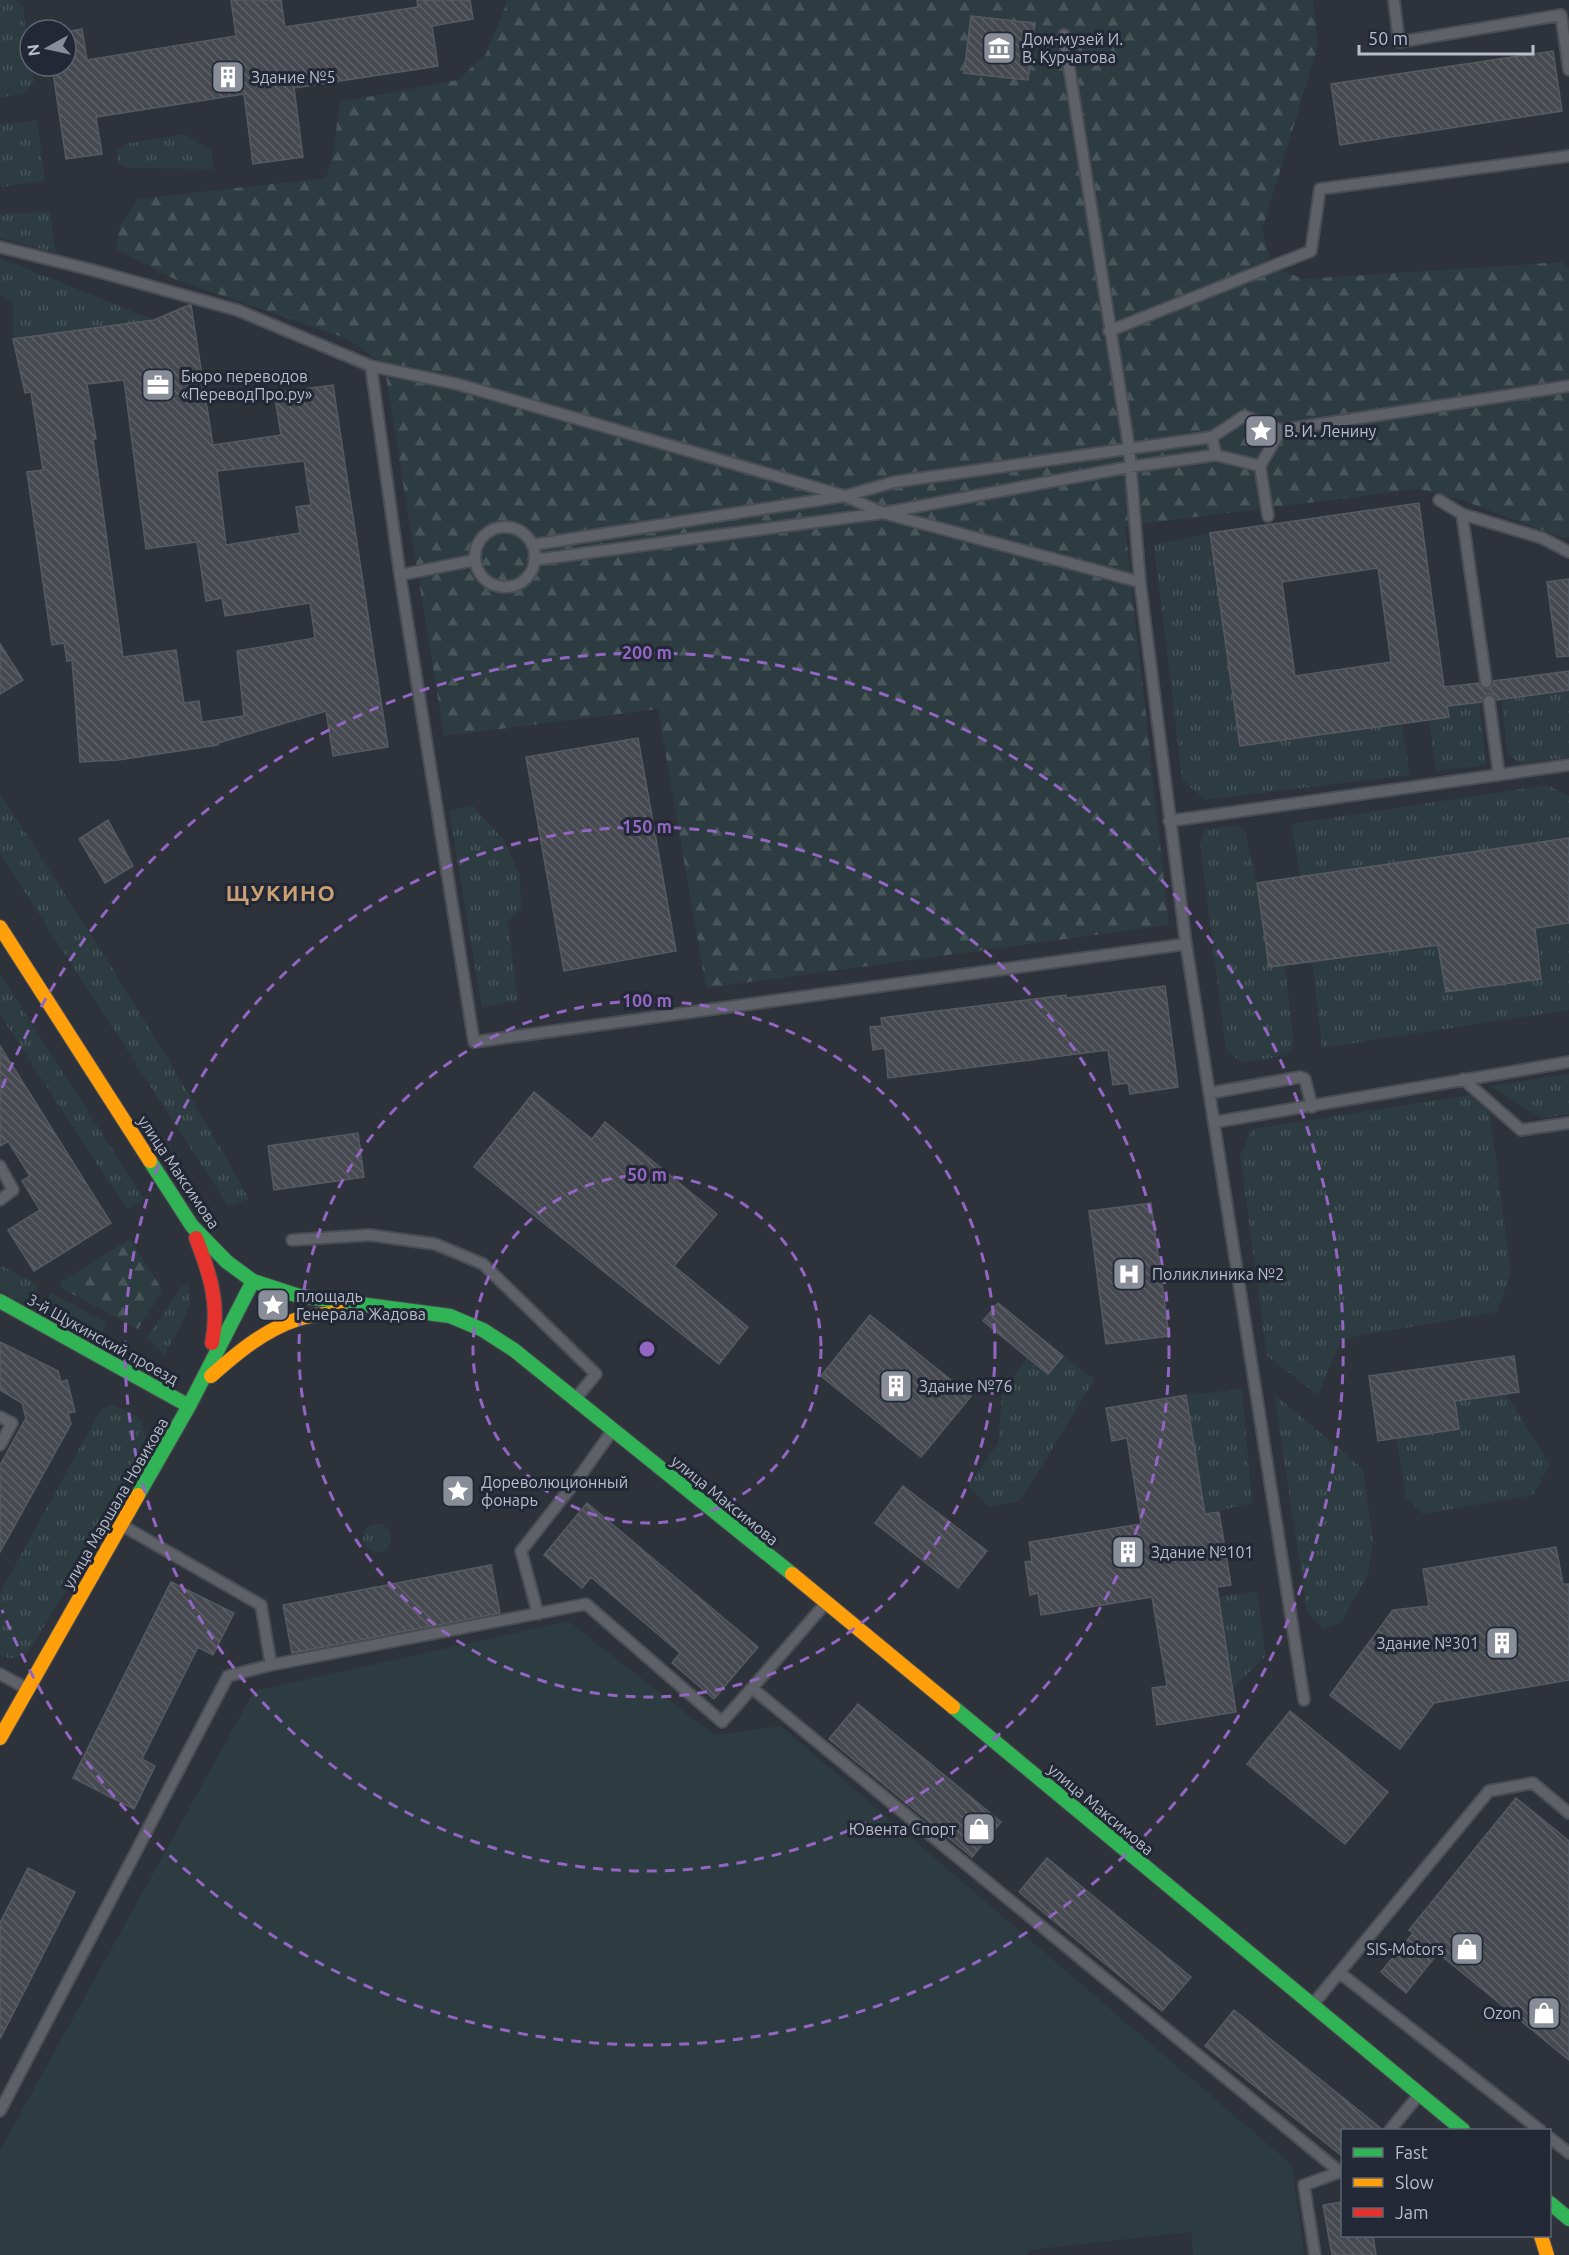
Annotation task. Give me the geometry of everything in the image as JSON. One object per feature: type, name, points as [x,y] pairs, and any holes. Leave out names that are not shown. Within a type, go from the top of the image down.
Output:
[{"type":"street","name":"улица Максимова","points":[[0,927],[192,1226],[227,1262],[253,1281],[299,1296],[450,1316],[474,1326],[513,1350],[827,1602],[1462,2129]]},
{"type":"street","points":[[192,1226],[213,1281],[217,1303],[216,1329],[201,1384]]},
{"type":"street","name":"улица Маршала Новикова","points":[[0,1738],[189,1406],[253,1281]]},
{"type":"street","name":"3-й Щукинский проезд","points":[[0,1301],[189,1406]]},
{"type":"street","points":[[201,1384],[239,1350],[270,1330],[300,1319],[369,1307]]},
{"type":"street","points":[[1551,2203],[1569,2219]]},
{"type":"street","points":[[1542,2237],[1547,2255]]},
{"type":"lane","points":[[1394,0],[1400,42],[1561,15],[1569,70]]},
{"type":"lane","points":[[1064,34],[1129,447],[1140,582],[1186,944],[1304,1700]]},
{"type":"lane","points":[[1110,331],[1311,251],[1320,189],[1569,156]]},
{"type":"lane","points":[[0,248],[92,270],[237,310],[371,366],[457,384],[845,496],[883,513],[1140,582]]},
{"type":"lane","points":[[371,366],[399,575],[474,1042],[1186,944]]},
{"type":"lane","points":[[532,545],[845,496],[894,482],[1212,436],[1244,416],[1281,430],[1569,386]]},
{"type":"lane","points":[[1269,516],[1260,466],[1281,430]]},
{"type":"lane","points":[[1212,436],[1216,455]]},
{"type":"lane","points":[[534,561],[883,513],[1129,467],[1216,455],[1260,466]]},
{"type":"lane","points":[[1438,500],[1462,514],[1542,538],[1569,552]]},
{"type":"lane","points":[[1462,514],[1486,682]]},
{"type":"lane","points":[[502,527],[519,531],[532,545],[534,561],[532,570],[519,584],[500,587],[483,578],[477,569],[476,550],[485,535],[502,527]]},
{"type":"lane","points":[[399,575],[475,560]]},
{"type":"lane","points":[[1489,701],[1498,775]]},
{"type":"lane","points":[[1169,821],[1569,765]]},
{"type":"lane","points":[[1215,1122],[1569,1062]]},
{"type":"lane","points":[[1210,1093],[1300,1077],[1305,1079],[1312,1107]]},
{"type":"lane","points":[[1463,1079],[1521,1130],[1569,1123]]},
{"type":"lane","points":[[0,1166],[13,1190],[0,1200]]},
{"type":"lane","points":[[292,1240],[369,1235],[435,1244],[483,1264],[596,1374],[583,1387],[575,1400]]},
{"type":"lane","points":[[0,1417],[12,1423],[0,1445]]},
{"type":"lane","points":[[538,1614],[521,1551],[612,1431]]},
{"type":"lane","points":[[122,1526],[261,1605],[271,1665]]},
{"type":"lane","points":[[0,2110],[228,1676],[271,1665],[586,1604],[722,1722],[827,1602]]},
{"type":"lane","points":[[0,1674],[28,1689]]},
{"type":"lane","points":[[752,1688],[1341,2172]]},
{"type":"lane","points":[[1312,2005],[1489,1791],[1533,1783],[1569,1813]]},
{"type":"lane","points":[[1340,1973],[1539,2129]]},
{"type":"lane","points":[[1391,2129],[1419,2094]]},
{"type":"lane","points":[[1551,2139],[1569,2153]]},
{"type":"lane","points":[[1315,2255],[1304,2185],[1341,2172]]},
{"type":"green space","points":[[0,0],[14,0],[23,6],[24,18],[18,18],[18,78],[34,78],[34,82],[23,94],[0,97]]},
{"type":"green space","points":[[506,0],[1313,0],[1318,46],[1262,230],[1272,266],[1303,279],[1563,262],[1569,269],[1569,537],[1564,538],[1459,499],[1418,489],[1125,526],[1169,925],[706,988],[658,709],[444,736],[384,365],[348,339],[174,279],[116,249],[120,226],[137,199],[326,178],[333,154],[340,102],[458,80],[486,54]]},
{"type":"green space","points":[[37,120],[45,181],[0,187],[0,125]]},
{"type":"green space","points":[[184,134],[212,151],[213,169],[129,168],[118,163],[117,151],[125,144]]},
{"type":"green space","points":[[50,212],[56,253],[0,238],[0,214]]},
{"type":"green space","points":[[0,258],[154,320],[13,339],[13,303],[0,294]]},
{"type":"green space","points":[[1210,533],[1240,746],[1402,723],[1410,775],[1204,800],[1182,779],[1154,545]]},
{"type":"green space","points":[[1569,690],[1569,757],[1521,764],[1508,755],[1501,699]]},
{"type":"green space","points":[[1479,702],[1486,765],[1436,771],[1429,719],[1448,717],[1447,706]]},
{"type":"green space","points":[[1547,785],[1569,796],[1569,838],[1300,877],[1291,824]]},
{"type":"green space","points":[[0,794],[128,994],[249,1199],[228,1206],[0,854]]},
{"type":"green space","points":[[472,805],[503,839],[520,876],[521,909],[508,921],[518,1000],[482,1008],[449,811]]},
{"type":"green space","points":[[1238,825],[1246,835],[1257,883],[1269,966],[1285,965],[1294,1046],[1287,1055],[1241,1063],[1226,1049],[1200,844],[1205,830]]},
{"type":"green space","points":[[1569,923],[1569,1010],[1322,1048],[1312,961],[1438,945],[1446,992],[1540,979],[1535,928]]},
{"type":"green space","points":[[0,974],[144,1199],[127,1210],[0,1015]]},
{"type":"green space","points":[[1569,1074],[1569,1114],[1542,1118],[1489,1086]]},
{"type":"green space","points":[[1470,1095],[1490,1113],[1511,1273],[1497,1312],[1341,1339],[1318,1395],[1267,1356],[1240,1155],[1252,1129]]},
{"type":"green space","points":[[130,1239],[163,1291],[138,1329],[61,1288],[62,1281]]},
{"type":"green space","points":[[0,1265],[39,1286],[28,1306],[0,1290]]},
{"type":"green space","points":[[189,1284],[190,1305],[164,1355],[147,1338],[181,1287]]},
{"type":"green space","points":[[51,1293],[107,1323],[97,1343],[41,1313]]},
{"type":"green space","points":[[1027,1356],[1048,1374],[1063,1356],[1095,1379],[1020,1501],[989,1507],[968,1486],[998,1443],[1002,1394]]},
{"type":"green space","points":[[1242,1389],[1252,1503],[1205,1514],[1186,1395]]},
{"type":"green space","points":[[1274,1394],[1363,1469],[1373,1541],[1368,1575],[1341,1622],[1324,1629],[1307,1612]]},
{"type":"green space","points":[[1506,1394],[1550,1465],[1533,1495],[1423,1514],[1406,1498],[1396,1438],[1459,1429],[1455,1401]]},
{"type":"green space","points":[[113,1404],[141,1419],[146,1441],[145,1460],[27,1654],[14,1658],[3,1657],[0,1655],[0,1593],[100,1411]]},
{"type":"green space","points":[[377,1524],[387,1528],[391,1538],[387,1548],[377,1552],[367,1548],[363,1538],[367,1528]]},
{"type":"green space","points":[[1257,1591],[1266,1656],[1233,1688],[1218,1597]]},
{"type":"green space","points":[[568,1621],[714,1735],[781,1726],[1292,2165],[1304,2255],[1193,2255],[1191,2232],[1029,2250],[1027,2255],[0,2255],[0,2150],[254,1691]]},
{"type":"building","name":"Здание №5","points":[[231,0],[281,0],[285,27],[418,7],[417,0],[470,0],[473,19],[432,26],[438,66],[294,88],[303,157],[253,164],[244,94],[96,117],[102,154],[66,159],[54,78],[78,78],[78,30],[82,29],[87,60],[236,36]]},
{"type":"building","name":"Дом-музей И. В. Курчатова","points":[[971,16],[1035,23],[1028,80],[964,73]]},
{"type":"building","points":[[1553,51],[1562,111],[1340,145],[1331,84]]},
{"type":"building","points":[[191,305],[213,445],[281,435],[274,393],[333,385],[388,747],[333,756],[326,711],[218,743],[218,745],[118,760],[80,762],[72,660],[67,661],[64,643],[52,645],[27,472],[43,470],[31,392],[25,393],[13,339],[154,320]],"holes":[[[124,380],[146,549],[197,542],[206,601],[222,598],[225,616],[310,603],[315,638],[237,651],[244,716],[202,722],[199,701],[184,703],[176,650],[123,657],[87,384]],[[304,461],[311,505],[296,507],[300,533],[226,545],[217,471]]]},
{"type":"building","points":[[1419,503],[1444,687],[1479,683],[1486,689],[1491,687],[1493,681],[1569,671],[1569,690],[1496,700],[1492,694],[1487,694],[1482,698],[1482,702],[1447,706],[1449,717],[1240,746],[1210,533]],"holes":[[[1378,568],[1391,662],[1295,676],[1282,582]]]},
{"type":"building","points":[[1569,579],[1569,656],[1557,657],[1547,582]]},
{"type":"building","points":[[0,644],[23,680],[0,694]]},
{"type":"building","points":[[638,738],[676,951],[564,971],[526,757]]},
{"type":"building","points":[[108,820],[133,866],[105,883],[79,839]]},
{"type":"building","points":[[1569,838],[1569,923],[1535,928],[1541,979],[1446,992],[1438,945],[1269,967],[1257,883]]},
{"type":"building","points":[[1165,986],[1178,1087],[1130,1094],[1128,1083],[1113,1085],[1108,1050],[888,1078],[885,1048],[873,1050],[870,1027],[882,1026],[881,1018],[1066,995],[1066,998]]},
{"type":"building","points":[[0,1046],[111,1223],[34,1271],[8,1230],[40,1210],[22,1181],[30,1176],[8,1141],[0,1146]]},
{"type":"building","points":[[534,1092],[592,1139],[605,1122],[717,1214],[674,1266],[748,1327],[719,1364],[474,1167]]},
{"type":"building","points":[[358,1133],[364,1177],[274,1190],[268,1146]]},
{"type":"building","name":"Поликлиника №2","points":[[1151,1203],[1169,1336],[1106,1344],[1089,1211]]},
{"type":"building","points":[[998,1303],[1063,1356],[1048,1374],[983,1321]]},
{"type":"building","name":"Здание №76","points":[[870,1315],[971,1396],[921,1457],[821,1376]]},
{"type":"building","points":[[0,1342],[58,1371],[61,1382],[67,1380],[75,1412],[68,1413],[71,1424],[0,1552],[0,1465],[26,1418],[22,1403],[0,1390]]},
{"type":"building","points":[[1514,1356],[1519,1392],[1455,1401],[1459,1429],[1378,1441],[1369,1376]]},
{"type":"building","name":"Здание №101","points":[[1186,1395],[1205,1514],[1219,1512],[1231,1585],[1217,1587],[1236,1712],[1157,1725],[1152,1688],[1167,1686],[1152,1597],[1041,1615],[1038,1593],[1030,1595],[1025,1562],[1032,1561],[1029,1542],[1141,1524],[1127,1438],[1112,1441],[1106,1408]]},
{"type":"building","points":[[903,1486],[987,1551],[958,1588],[875,1523]]},
{"type":"building","points":[[587,1503],[758,1647],[714,1699],[672,1663],[680,1653],[591,1577],[582,1588],[544,1555]]},
{"type":"building","name":"Здание №301","points":[[1556,1547],[1563,1584],[1569,1584],[1569,1680],[1434,1703],[1400,1749],[1330,1695],[1393,1610],[1429,1606],[1423,1569]]},
{"type":"building","points":[[491,1565],[500,1613],[292,1653],[283,1605]]},
{"type":"building","points":[[171,1582],[234,1613],[213,1655],[198,1647],[142,1759],[155,1766],[134,1809],[73,1778]]},
{"type":"building","points":[[858,1704],[1001,1822],[972,1857],[829,1739]]},
{"type":"building","points":[[1290,1711],[1388,1792],[1345,1844],[1247,1764]]},
{"type":"building","points":[[1516,1798],[1569,1841],[1569,2060],[1438,1953],[1406,1993],[1381,1972],[1413,1933],[1409,1930]]},
{"type":"building","points":[[1047,1858],[1191,1977],[1162,2011],[1019,1892]]},
{"type":"building","points":[[28,1868],[75,1892],[0,2039],[0,1923]]},
{"type":"building","points":[[1234,2010],[1382,2129],[1341,2129],[1341,2155],[1205,2046]]},
{"type":"building","points":[[1341,2202],[1341,2237],[1373,2237],[1376,2255],[1332,2255],[1323,2205]]},
{"type":"traffic: fast","points":[[150,1161],[192,1226],[227,1262],[253,1281],[299,1296],[450,1316],[483,1330],[514,1350],[792,1574]]},
{"type":"traffic: fast","points":[[138,1495],[189,1406],[253,1281]]},
{"type":"traffic: fast","points":[[0,1301],[189,1406]]},
{"type":"traffic: fast","points":[[953,1707],[1462,2129]]},
{"type":"traffic: fast","points":[[1551,2204],[1569,2219]]},
{"type":"traffic: slow","points":[[0,927],[150,1161]]},
{"type":"traffic: slow","points":[[211,1376],[241,1351],[274,1329],[303,1318],[340,1312]]},
{"type":"traffic: slow","points":[[0,1738],[138,1495]]},
{"type":"traffic: slow","points":[[792,1574],[953,1707]]},
{"type":"traffic: slow","points":[[1541,2237],[1547,2255]]},
{"type":"traffic: jam","points":[[196,1238],[206,1264],[214,1302],[212,1343]]},
{"type":"place","name":"Дом-музей И. В. Курчатова","points":[[999,48]]},
{"type":"place","name":"Здание №5","points":[[228,77]]},
{"type":"place","name":"Бюро переводов «ПереводПро.ру»","points":[[158,385]]},
{"type":"place","name":"В. И. Ленину","points":[[1261,431]]},
{"type":"place","name":"Поликлиника №2","points":[[1129,1274]]},
{"type":"place","name":"площадь Генерала Жадова","points":[[273,1305]]},
{"type":"place","name":"Здание №76","points":[[896,1386]]},
{"type":"place","name":"Дореволюционный фонарь","points":[[458,1491]]},
{"type":"place","name":"Здание №101","points":[[1128,1552]]},
{"type":"place","name":"Здание №301","points":[[1502,1643]]},
{"type":"place","name":"Ювента Спорт","points":[[979,1829]]},
{"type":"place","name":"SIS-Motors","points":[[1467,1949]]},
{"type":"place","name":"Ozon","points":[[1544,2013]]},
{"type":"district","name":"ЩУКИНО","points":[[281,893]]}]
